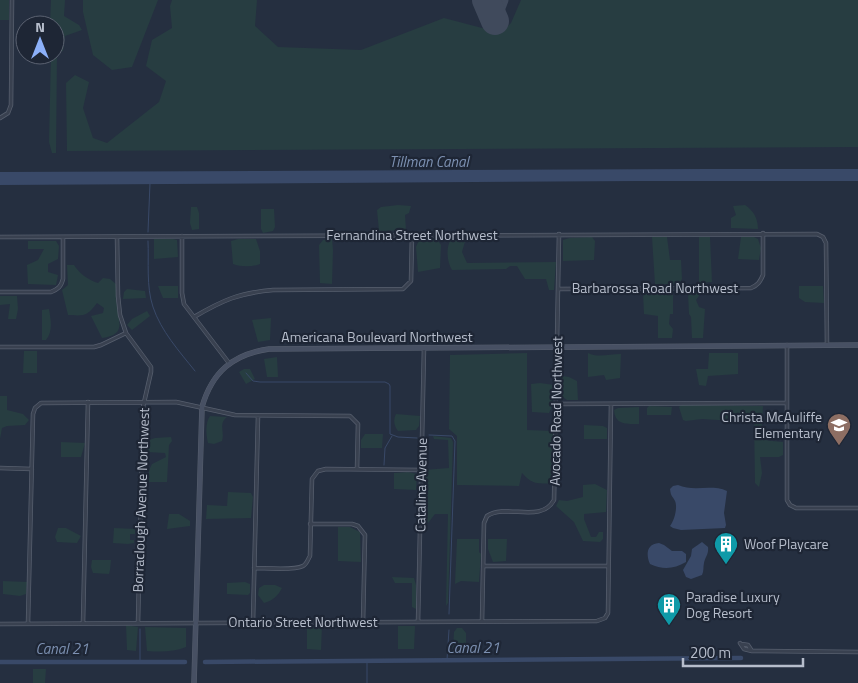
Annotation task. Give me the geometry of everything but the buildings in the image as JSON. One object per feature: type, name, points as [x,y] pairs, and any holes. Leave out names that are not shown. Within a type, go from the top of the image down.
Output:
[{"type":"street","points":[[0,118],[8,113],[11,105],[12,0]]},
{"type":"street","name":"Barbarossa Road Northwest","points":[[558,289],[750,288],[756,286],[761,281],[763,275],[763,233]]},
{"type":"street","name":"Fernandina Street Northwest","points":[[0,237],[810,233],[824,237],[826,243],[827,345]]},
{"type":"street","name":"Avocado Road Northwest","points":[[482,621],[484,523],[487,516],[498,512],[538,512],[551,506],[554,500],[558,234]]},
{"type":"street","points":[[194,317],[220,302],[253,292],[273,290],[403,290],[411,281],[412,235]]},
{"type":"street","points":[[182,236],[182,293],[184,304],[229,363]]},
{"type":"street","points":[[0,292],[51,292],[57,290],[61,286],[63,279],[63,237]]},
{"type":"street","name":"Borraclough Avenue Northwest","points":[[117,237],[120,315],[126,333],[151,367],[144,401],[138,623]]},
{"type":"street","points":[[0,348],[94,347],[102,346],[126,333]]},
{"type":"street","points":[[787,345],[786,494],[790,506],[796,508],[858,508]]},
{"type":"street","name":"Americana Boulevard Northwest","points":[[194,683],[202,407],[205,395],[212,382],[229,363],[241,356],[269,349],[858,345]]},
{"type":"street","name":"Catalina Avenue","points":[[418,622],[424,347]]},
{"type":"street","points":[[28,623],[33,414],[38,405],[46,402],[176,402],[235,415],[350,416],[358,424],[357,469]]},
{"type":"street","points":[[83,624],[88,402]]},
{"type":"street","points":[[556,404],[786,403]]},
{"type":"street","points":[[483,566],[608,566],[610,404]]},
{"type":"street","points":[[253,622],[258,416]]},
{"type":"street","points":[[0,468],[32,469]]},
{"type":"street","points":[[254,568],[295,568],[303,566],[310,556],[312,479],[318,471],[326,469],[421,470]]},
{"type":"street","points":[[310,524],[352,524],[362,529],[364,535],[363,622]]},
{"type":"street","name":"Ontario Street Northwest","points":[[0,624],[597,621],[606,618],[608,613],[608,566]]},
{"type":"street","points":[[741,643],[748,645],[752,652],[858,652]]},
{"type":"green space","points":[[0,0],[9,0],[9,20],[0,20]]},
{"type":"green space","points":[[51,0],[65,0],[64,15],[50,15]]},
{"type":"green space","points":[[83,0],[158,0],[132,67],[112,70],[93,55],[83,12]]},
{"type":"green space","points":[[172,0],[257,0],[255,26],[278,47],[361,50],[444,18],[501,33],[511,23],[521,0],[858,0],[858,147],[67,151],[66,83],[75,75],[89,82],[83,108],[93,138],[107,143],[159,102],[166,81],[146,66],[152,40],[172,28],[170,6]]},
{"type":"green space","points":[[65,17],[79,25],[82,30],[65,36]]},
{"type":"green space","points":[[51,65],[57,65],[56,153],[52,153],[49,142]]},
{"type":"green space","points":[[745,205],[755,216],[758,229],[731,228],[731,218],[736,215],[733,206]]},
{"type":"green space","points":[[411,206],[409,213],[405,215],[406,230],[379,231],[377,210],[381,207]]},
{"type":"green space","points":[[191,207],[197,207],[199,229],[192,230],[190,223]]},
{"type":"green space","points":[[261,209],[274,209],[275,227],[273,231],[263,233],[261,229]]},
{"type":"green space","points":[[592,237],[595,241],[594,260],[563,261],[563,240]]},
{"type":"green space","points":[[652,237],[667,237],[670,260],[681,260],[682,279],[679,284],[655,284]]},
{"type":"green space","points":[[699,237],[710,237],[712,282],[699,283]]},
{"type":"green space","points":[[741,237],[754,237],[758,239],[761,248],[759,260],[738,259]]},
{"type":"green space","points":[[420,238],[436,238],[441,245],[440,268],[418,272],[416,247]]},
{"type":"green space","points":[[466,238],[462,252],[467,263],[556,262],[554,290],[549,290],[546,279],[525,279],[517,266],[510,266],[506,269],[452,270],[448,255],[450,241]]},
{"type":"green space","points":[[154,239],[177,240],[178,257],[154,259]]},
{"type":"green space","points":[[256,239],[260,251],[260,264],[239,266],[233,264],[231,241]]},
{"type":"green space","points":[[332,239],[332,284],[320,283],[319,245],[323,240]]},
{"type":"green space","points":[[28,241],[56,241],[59,246],[58,259],[48,264],[48,272],[58,275],[56,285],[28,284],[27,265],[38,260],[44,249],[28,249]]},
{"type":"green space","points":[[67,265],[74,265],[78,271],[94,282],[98,283],[103,278],[110,279],[116,284],[119,327],[115,334],[102,338],[91,316],[103,313],[104,308],[97,303],[91,311],[85,314],[68,315],[62,290],[68,285]]},
{"type":"green space","points":[[158,286],[178,286],[178,298],[163,298]]},
{"type":"green space","points":[[799,286],[823,286],[824,303],[805,302],[799,298]]},
{"type":"green space","points":[[127,289],[145,291],[146,298],[123,299],[124,292]]},
{"type":"green space","points":[[673,291],[673,314],[670,314],[669,324],[673,329],[672,338],[658,338],[658,316],[644,314],[643,293]]},
{"type":"green space","points":[[695,291],[701,293],[696,300],[699,307],[705,309],[703,338],[692,338],[688,293]]},
{"type":"green space","points":[[0,296],[17,296],[18,309],[16,319],[8,319],[10,304],[0,305]]},
{"type":"green space","points":[[49,309],[51,329],[46,340],[42,340],[42,310]]},
{"type":"green space","points":[[147,311],[150,316],[132,330],[127,325],[132,319]]},
{"type":"green space","points":[[271,318],[270,340],[258,342],[252,320]]},
{"type":"green space","points":[[24,351],[37,351],[37,373],[23,373]]},
{"type":"green space","points":[[527,353],[527,430],[553,431],[552,484],[532,481],[522,473],[519,486],[457,485],[457,436],[449,429],[450,355]]},
{"type":"green space","points":[[588,353],[600,356],[621,354],[620,378],[606,380],[604,375],[588,377]]},
{"type":"green space","points":[[709,353],[738,353],[738,374],[708,376],[706,386],[699,385],[696,369],[708,369]]},
{"type":"green space","points":[[277,357],[278,377],[267,377],[264,359]]},
{"type":"green space","points":[[244,369],[250,369],[255,379],[246,384],[239,372]]},
{"type":"green space","points":[[563,376],[577,381],[578,400],[567,400],[560,395],[560,378]]},
{"type":"green space","points":[[531,384],[554,385],[551,399],[554,402],[549,413],[532,412]]},
{"type":"green space","points":[[0,396],[7,396],[7,410],[23,414],[29,420],[25,425],[2,428],[0,439]]},
{"type":"green space","points":[[681,405],[763,406],[762,425],[758,434],[758,440],[783,442],[783,455],[779,457],[760,457],[762,473],[759,487],[755,483],[754,419],[742,418],[734,421],[702,419],[686,421],[683,420],[679,407]]},
{"type":"green space","points":[[649,406],[672,407],[671,415],[647,415],[647,408]]},
{"type":"green space","points":[[639,407],[639,424],[622,423],[616,419],[614,410],[618,408]]},
{"type":"green space","points":[[396,414],[420,416],[419,426],[416,430],[398,431],[394,423]]},
{"type":"green space","points":[[210,416],[227,417],[222,425],[222,441],[214,444],[208,443],[207,436],[208,419]]},
{"type":"green space","points":[[584,425],[607,428],[607,439],[584,439]]},
{"type":"green space","points":[[365,434],[383,434],[382,448],[361,448],[361,440]]},
{"type":"green space","points":[[433,436],[451,438],[453,442],[448,603],[446,606],[448,514],[435,514],[428,523],[425,521],[424,470],[449,468],[448,440],[434,439]]},
{"type":"green space","points":[[171,437],[167,482],[149,482],[149,470],[152,464],[166,457],[165,453],[147,452],[146,441],[155,438]]},
{"type":"green space","points":[[61,442],[85,443],[81,457],[61,457]]},
{"type":"green space","points":[[408,472],[417,474],[416,490],[394,489],[394,473]]},
{"type":"green space","points":[[595,484],[607,490],[606,512],[584,514],[584,519],[591,537],[596,537],[599,532],[603,532],[603,539],[600,542],[583,541],[574,522],[556,506],[559,500],[567,501],[583,497],[583,485]]},
{"type":"green space","points":[[228,492],[251,493],[253,497],[251,518],[206,519],[207,505],[227,506]]},
{"type":"green space","points":[[169,514],[179,514],[190,521],[190,526],[167,529]]},
{"type":"green space","points":[[338,527],[350,527],[360,532],[361,562],[338,561]]},
{"type":"green space","points":[[58,528],[66,528],[81,536],[77,543],[57,542],[55,537]]},
{"type":"green space","points":[[114,528],[135,529],[135,534],[130,534],[130,540],[134,540],[134,543],[113,543]]},
{"type":"green space","points":[[457,539],[479,539],[479,552],[481,554],[479,582],[461,581],[455,584]]},
{"type":"green space","points":[[488,539],[507,539],[506,561],[493,562],[488,549]]},
{"type":"green space","points":[[92,560],[111,560],[109,574],[93,573],[91,567]]},
{"type":"green space","points":[[392,577],[414,578],[416,585],[416,609],[412,607],[412,583],[395,583]]},
{"type":"green space","points":[[3,581],[27,582],[26,594],[20,596],[3,594]]},
{"type":"green space","points":[[245,582],[250,584],[250,593],[248,595],[227,594],[227,583]]},
{"type":"green space","points":[[264,585],[275,585],[282,588],[274,598],[264,603],[258,595],[259,588]]},
{"type":"green space","points":[[126,625],[138,627],[136,651],[127,650]]},
{"type":"green space","points":[[307,626],[322,626],[321,650],[307,649]]},
{"type":"green space","points":[[398,626],[415,626],[414,649],[398,649]]},
{"type":"green space","points":[[145,627],[186,628],[186,647],[177,650],[147,651]]},
{"type":"green space","points":[[457,628],[462,628],[466,633],[466,646],[463,650],[453,650],[454,632]]},
{"type":"green space","points":[[33,669],[46,669],[45,683],[33,683]]},
{"type":"water","points":[[858,169],[858,181],[0,185],[0,172]]},
{"type":"water","points":[[678,485],[690,488],[715,488],[727,491],[724,513],[725,528],[681,530],[670,526],[676,507],[670,489]]},
{"type":"water","points":[[702,542],[708,547],[703,574],[691,579],[686,577],[683,570],[691,556],[692,549]]},
{"type":"water","points":[[659,543],[672,551],[682,551],[686,554],[686,562],[668,568],[650,564],[648,550],[652,545]]},
{"type":"waterway","points":[[148,232],[150,183]]},
{"type":"waterway","points":[[148,241],[149,282],[156,316],[166,333],[195,371]]},
{"type":"waterway","points":[[246,373],[253,381],[260,382],[385,382],[390,386],[390,434],[398,437],[417,438]]},
{"type":"waterway","points":[[429,435],[452,436],[455,441],[449,614]]},
{"type":"waterway","points":[[384,465],[385,448],[392,436]]},
{"type":"waterway","points":[[140,629],[140,662]]},
{"type":"waterway","points":[[447,660],[449,630]]},
{"type":"waterway","name":"Canal 21","points":[[205,662],[741,658]]},
{"type":"waterway","points":[[367,661],[367,683]]},
{"type":"waterway","name":"Canal 21","points":[[0,662],[185,662]]},
{"type":"taxiway","points":[[495,21],[503,0]]},
{"type":"runway","points":[[486,0],[495,21]]},
{"type":"place","name":"Christa McAuliffe Elementary","points":[[839,446]]},
{"type":"place","name":"Woof Playcare","points":[[726,565]]},
{"type":"place","name":"Paradise Luxury Dog Resort","points":[[669,626]]},
{"type":"water label","name":"Tillman Canal","points":[[429,162]]}]
